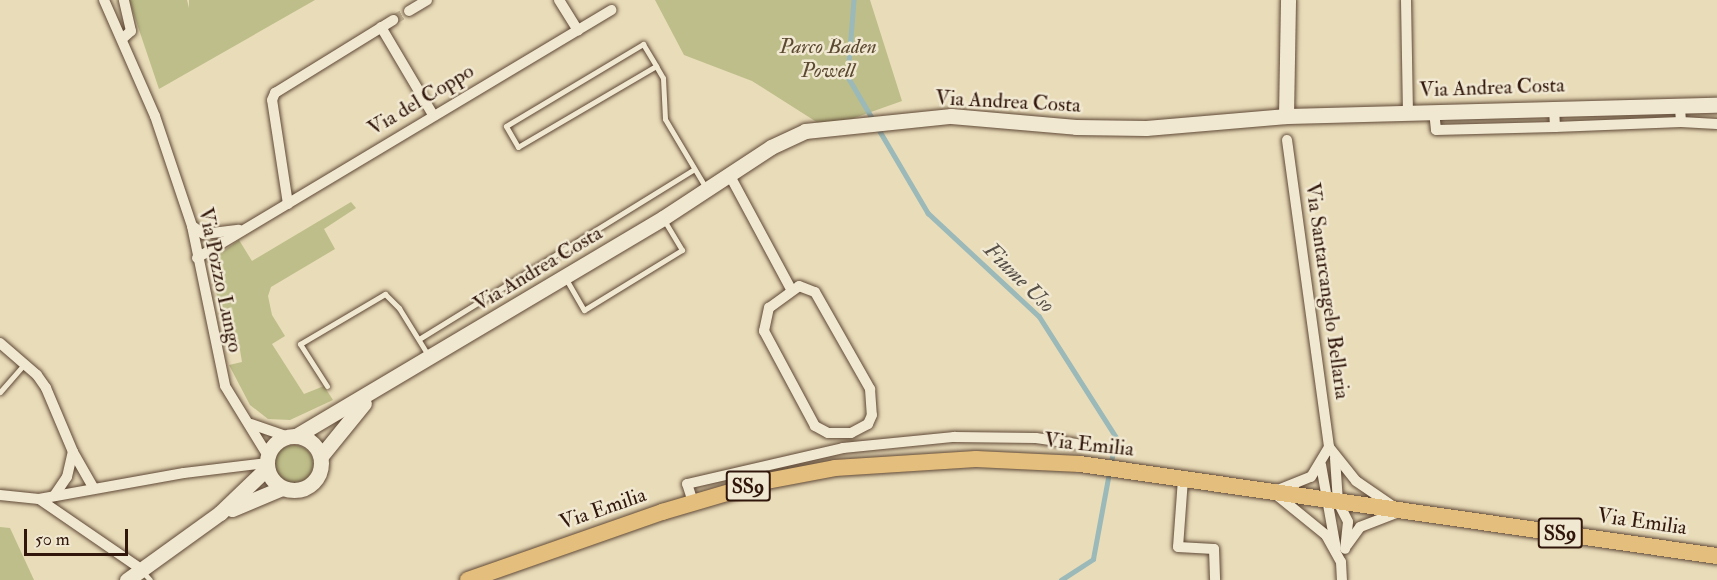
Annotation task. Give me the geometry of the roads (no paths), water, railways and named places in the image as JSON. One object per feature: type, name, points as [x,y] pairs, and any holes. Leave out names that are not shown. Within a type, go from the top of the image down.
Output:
[{"type":"main road","name":"Via Emilia","points":[[468,580],[693,502],[767,481],[835,468],[912,460],[1041,462],[1165,476],[1717,556]]},
{"type":"street","name":"Via Pozzo Lungo","points":[[104,0],[155,116],[192,226],[219,369],[225,386],[250,424],[267,462]]},
{"type":"street","points":[[122,39],[131,31],[124,0]]},
{"type":"street","points":[[409,11],[428,0]]},
{"type":"street","points":[[560,0],[578,31]]},
{"type":"street","points":[[1286,116],[1288,0]]},
{"type":"street","points":[[1406,0],[1408,112]]},
{"type":"street","name":"Via del Coppo","points":[[197,258],[612,10]]},
{"type":"street","points":[[288,204],[272,100],[275,93],[393,20]]},
{"type":"street","points":[[381,27],[433,115]]},
{"type":"street","name":"Via Andrea Costa","points":[[292,436],[372,394],[431,359],[663,218],[771,147],[814,129],[951,116],[1076,127],[1146,128],[1286,116],[1554,107],[1717,105]]},
{"type":"street","points":[[1680,106],[1681,122]]},
{"type":"street","points":[[1554,107],[1555,127]]},
{"type":"street","points":[[1434,111],[1436,130],[1681,122],[1717,124]]},
{"type":"street","name":"Via Santarcangelo Bellaria","points":[[1287,140],[1332,451],[1332,501],[1348,522],[1341,555]]},
{"type":"street","points":[[729,174],[792,288]]},
{"type":"street","name":"Via del Coppo","points":[[192,226],[204,234],[250,226]]},
{"type":"street","points":[[803,286],[815,292],[870,389],[872,415],[868,424],[851,434],[828,433],[815,426],[764,331],[769,309],[792,288],[803,286]]},
{"type":"street","points":[[0,343],[46,388],[73,452],[93,487]]},
{"type":"street","name":"Via Andrea Costa","points":[[321,456],[372,394]]},
{"type":"street","points":[[220,513],[282,488],[308,487],[320,474],[321,456],[312,442],[250,424]]},
{"type":"street","points":[[127,580],[146,575],[220,513],[267,462],[275,444],[292,436]]},
{"type":"street","points":[[693,502],[687,484],[843,447],[954,437],[1036,438],[1077,444]]},
{"type":"street","points":[[1269,491],[1302,483],[1332,451],[1356,481],[1403,511]]},
{"type":"street","points":[[54,496],[67,477],[73,452]]},
{"type":"street","points":[[0,495],[39,499],[93,487],[267,462]]},
{"type":"street","points":[[267,462],[282,488]]},
{"type":"street","name":"Via Santarcangelo Bellaria","points":[[1321,465],[1332,501],[1341,555],[1342,580]]},
{"type":"street","points":[[1183,479],[1179,547],[1214,549],[1215,580]]},
{"type":"street","points":[[1269,491],[1314,522],[1341,555],[1360,527],[1403,511]]},
{"type":"street","points":[[39,499],[146,575]]},
{"type":"lane","points":[[656,66],[518,147],[506,126],[643,44],[656,66],[663,78],[665,119],[707,189]]},
{"type":"lane","points":[[419,339],[694,169]]},
{"type":"lane","points":[[565,278],[584,310],[682,250],[663,218]]},
{"type":"lane","points":[[327,386],[300,344],[375,298],[389,295],[431,359]]},
{"type":"lane","points":[[0,392],[24,364]]},
{"type":"waterway","name":"Fiume Uso","points":[[854,0],[848,77],[928,213],[1039,316],[1116,437],[1111,465]]},
{"type":"waterway","name":"Fiume Uso","points":[[1061,580],[1093,559],[1109,473]]},
{"type":"tunnel","points":[[393,20],[409,11]]},
{"type":"park label","name":"Parco Baden Powell","points":[[828,59]]}]
